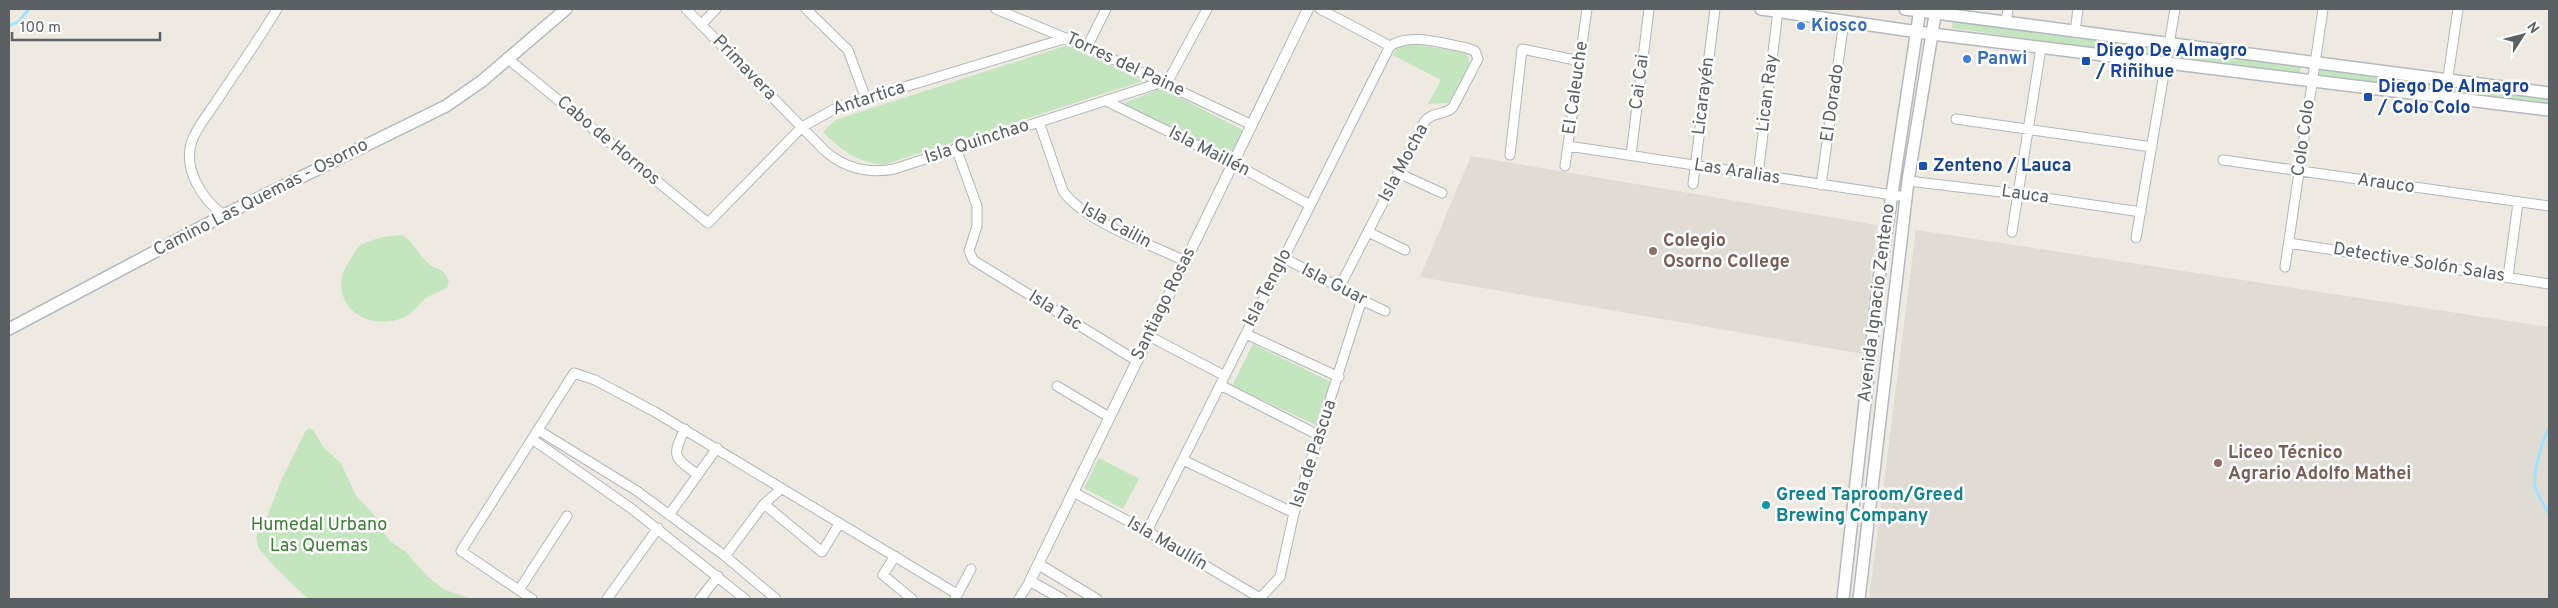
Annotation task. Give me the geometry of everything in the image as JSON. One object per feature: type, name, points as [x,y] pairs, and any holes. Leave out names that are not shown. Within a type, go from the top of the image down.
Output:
[{"type":"main road","name":"Camino Las Quemas - Osorno","points":[[9,329],[224,215],[446,106],[482,81],[566,9]]},
{"type":"main road","points":[[1761,9],[1916,32],[2549,110]]},
{"type":"main road","points":[[1904,9],[1935,11],[2006,23],[2549,93]]},
{"type":"main road","name":"Avenida Ignacio Zenteno","points":[[1843,599],[1878,286],[1919,10]]},
{"type":"main road","name":"Avenida Ignacio Zenteno","points":[[1859,599],[1908,181],[1935,11]]},
{"type":"main road","points":[[2270,76],[2271,57]]},
{"type":"main road","points":[[1878,286],[1895,289]]},
{"type":"main road","points":[[1860,449],[1876,451]]},
{"type":"street","points":[[224,215],[206,199],[197,184],[191,158],[192,141],[203,120],[278,9]]},
{"type":"street","name":"Primavera","points":[[686,9],[802,128]]},
{"type":"street","points":[[701,25],[716,9]]},
{"type":"street","points":[[806,9],[848,50],[866,99]]},
{"type":"street","name":"Torres del Paine","points":[[996,9],[1067,38],[1165,82],[1252,125]]},
{"type":"street","points":[[1087,47],[1106,9]]},
{"type":"street","points":[[1165,82],[1207,9]]},
{"type":"street","name":"Santiago Rosas","points":[[1019,599],[1038,564],[1308,9]]},
{"type":"street","points":[[1320,9],[1390,46]]},
{"type":"street","name":"El Caleuche","points":[[1566,166],[1587,9]]},
{"type":"street","name":"Cai Cai","points":[[1631,156],[1649,9]]},
{"type":"street","name":"Licarayén","points":[[1693,184],[1715,9]]},
{"type":"street","points":[[2006,23],[2008,9]]},
{"type":"street","points":[[2075,32],[2078,9]]},
{"type":"street","points":[[2136,238],[2175,9]]},
{"type":"street","name":"Colo Colo","points":[[2286,267],[2323,9]]},
{"type":"street","points":[[2445,97],[2458,9]]},
{"type":"street","name":"Lican Ray","points":[[1758,175],[1778,11]]},
{"type":"street","name":"El Dorado","points":[[1822,185],[1844,21]]},
{"type":"street","name":"Antartica","points":[[708,224],[802,128],[838,107],[1067,38]]},
{"type":"street","name":"Isla Mocha","points":[[1339,288],[1427,118],[1433,114],[1449,111],[1453,107],[1474,68],[1477,54],[1467,48],[1411,39],[1399,40],[1390,46]]},
{"type":"street","name":"Isla Tenglo","points":[[1147,531],[1390,46]]},
{"type":"street","points":[[2012,232],[2042,48]]},
{"type":"street","points":[[1510,155],[1522,49],[1580,61]]},
{"type":"street","name":"Cabo de Hornos","points":[[507,58],[708,224]]},
{"type":"street","name":"Isla Quinchao","points":[[802,128],[836,160],[862,170],[894,169],[1165,82]]},
{"type":"street","name":"Isla Maillén","points":[[1106,101],[1233,163],[1310,205]]},
{"type":"street","points":[[1956,120],[2152,147]]},
{"type":"street","name":"Isla Cailin","points":[[1039,122],[1063,192],[1074,204],[1096,219],[1185,261]]},
{"type":"street","name":"Las Aralias","points":[[1568,146],[1906,197]]},
{"type":"street","name":"Isla Tac","points":[[956,148],[977,206],[977,226],[969,252],[973,260],[1137,360]]},
{"type":"street","name":"Arauco","points":[[2223,160],[2549,206]]},
{"type":"street","points":[[1398,174],[1442,193]]},
{"type":"street","name":"Lauca","points":[[1908,181],[2018,194],[2141,212]]},
{"type":"street","points":[[2508,277],[2518,203]]},
{"type":"street","points":[[1368,232],[1405,250]]},
{"type":"street","name":"Detective Solón Salas","points":[[2289,243],[2549,284]]},
{"type":"street","name":"Isla Guar","points":[[1284,258],[1358,297],[1361,302],[1368,303],[1385,311]]},
{"type":"street","name":"Isla de Pascua","points":[[1260,599],[1280,577],[1294,513],[1339,377],[1361,302]]},
{"type":"street","points":[[1246,334],[1339,377]]},
{"type":"street","points":[[1149,336],[1320,436]]},
{"type":"street","points":[[532,599],[461,551],[574,373],[595,380],[685,429],[839,524],[895,556],[956,596],[971,570]]},
{"type":"street","points":[[1057,386],[1110,417]]},
{"type":"street","points":[[685,429],[676,448],[676,455],[678,460],[698,475]]},
{"type":"street","points":[[538,430],[637,491],[725,556],[776,599]]},
{"type":"street","points":[[532,439],[658,528],[745,599]]},
{"type":"street","points":[[669,515],[717,448]]},
{"type":"street","points":[[1183,460],[1294,513]]},
{"type":"street","points":[[725,556],[764,504],[781,488]]},
{"type":"street","name":"Isla Maullín","points":[[1073,492],[1147,531],[1260,599]]},
{"type":"street","points":[[764,504],[822,552],[839,524]]},
{"type":"street","points":[[519,590],[567,516]]},
{"type":"street","points":[[607,599],[658,528]]},
{"type":"street","points":[[895,556],[883,575],[912,599]]},
{"type":"street","points":[[1038,564],[1096,599]]},
{"type":"street","points":[[700,599],[718,576]]},
{"type":"street","points":[[1030,580],[1062,599]]},
{"type":"shaded area","name":"Colegio Osorno College","points":[[1471,156],[1877,225],[1863,354],[1420,277]]},
{"type":"shaded area","name":"Liceo Técnico Agrario Adolfo Mathei","points":[[1916,230],[2549,327],[2549,599],[1869,599]]},
{"type":"green space","points":[[1953,21],[2161,48],[2160,58],[1952,28]]},
{"type":"green space","points":[[1409,43],[1466,53],[1469,58],[1467,71],[1449,103],[1428,104],[1441,80],[1393,55],[1398,46]]},
{"type":"green space","points":[[1068,45],[1143,81],[883,165],[856,158],[837,145],[823,132],[835,120]]},
{"type":"green space","points":[[2177,49],[2301,64],[2300,73],[2176,57]]},
{"type":"green space","points":[[2318,67],[2442,83],[2442,92],[2317,76]]},
{"type":"green space","points":[[2451,84],[2549,97],[2549,104],[2451,92]]},
{"type":"green space","points":[[1162,88],[1248,133],[1233,161],[1122,104]]},
{"type":"green space","points":[[402,235],[429,264],[444,273],[449,280],[447,288],[426,298],[400,319],[385,322],[360,316],[350,308],[344,298],[341,287],[343,274],[350,260],[361,245],[381,238]]},
{"type":"green space","points":[[1253,344],[1331,382],[1316,425],[1232,386]]},
{"type":"green space","name":"Humedal Urbano Las Quemas","points":[[309,428],[313,430],[324,448],[341,463],[356,496],[374,515],[379,526],[390,541],[406,552],[428,577],[445,590],[472,599],[308,599],[274,566],[258,547],[256,538],[259,529],[267,517],[281,481],[305,432]]},
{"type":"green space","points":[[1099,458],[1139,479],[1123,509],[1084,488]]},
{"type":"waterway","points":[[9,26],[19,21],[29,9]]},
{"type":"waterway","points":[[2549,429],[2541,448],[2535,480],[2537,493],[2549,514]]},
{"type":"place","name":"Kiosco","points":[[1801,26]]},
{"type":"place","name":"Panwi","points":[[1967,59]]},
{"type":"place","name":"Diego De Almagro / Riñihue","points":[[2086,61]]},
{"type":"place","name":"Diego De Almagro / Colo Colo","points":[[2368,97]]},
{"type":"place","name":"Zenteno / Lauca","points":[[1923,166]]},
{"type":"place","name":"Colegio Osorno College","points":[[1653,251]]},
{"type":"place","name":"Liceo Técnico Agrario Adolfo Mathei","points":[[2218,463]]},
{"type":"place","name":"Greed Taproom/Greed Brewing Company","points":[[1766,505]]}]
